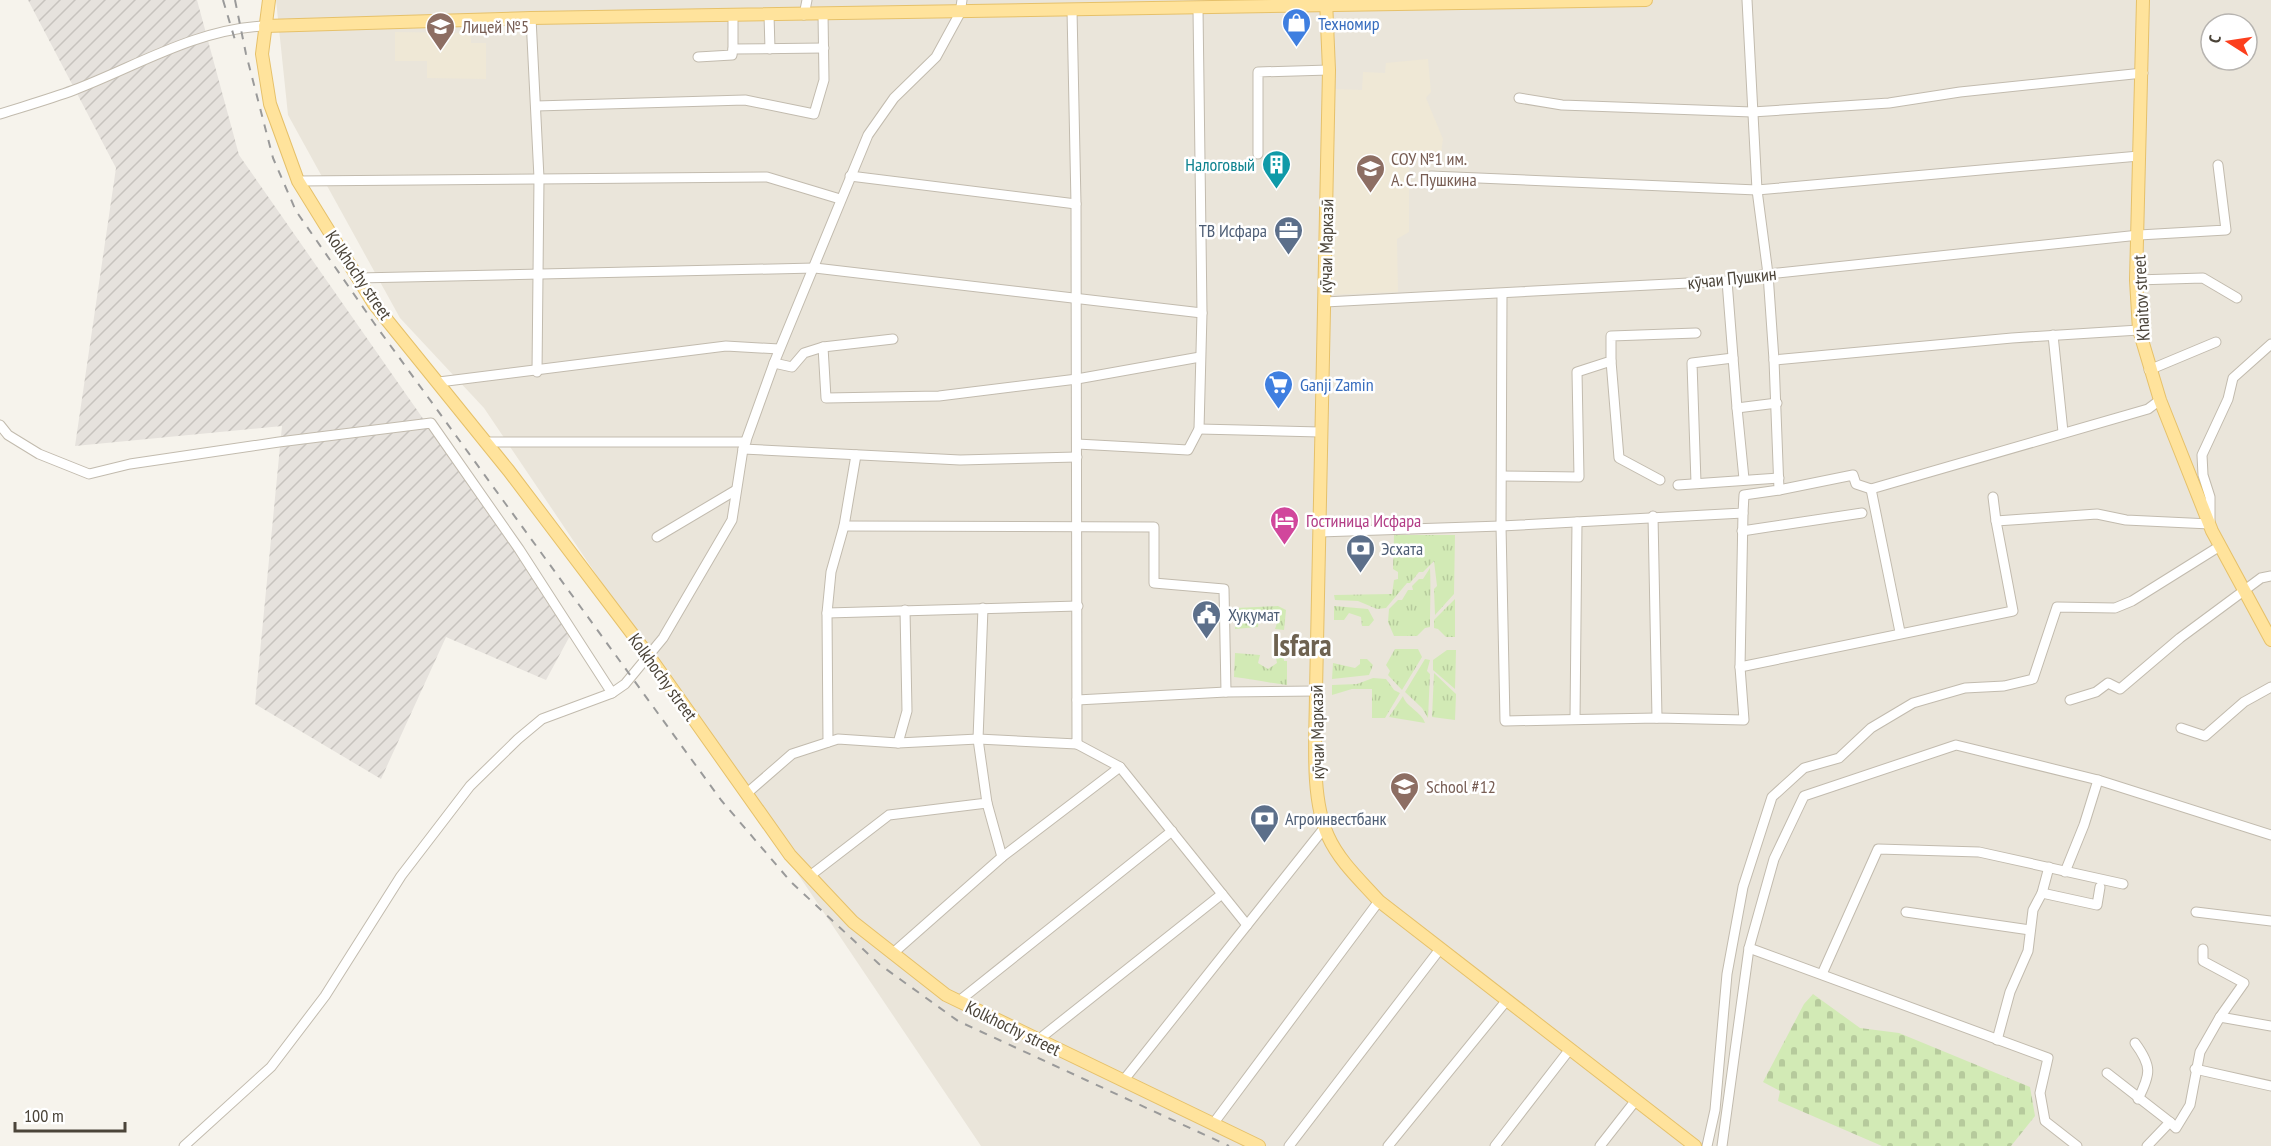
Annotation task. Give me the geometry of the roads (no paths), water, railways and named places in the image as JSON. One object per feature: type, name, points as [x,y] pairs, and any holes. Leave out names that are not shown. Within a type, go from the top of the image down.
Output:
[{"type":"main road","name":"Kolkhochy street","points":[[269,0],[262,54],[270,104],[298,181],[374,304],[487,442],[649,656],[790,855],[854,922],[946,995],[1259,1146]]},
{"type":"main road","points":[[265,26],[531,18],[804,15],[961,6],[1072,10],[1198,9],[1326,2],[1646,0]]},
{"type":"main road","name":"Khaitov street","points":[[2143,0],[2139,235],[2136,280],[2139,330],[2149,370],[2210,524],[2271,640]]},
{"type":"main road","name":"кӯчаи Марказӣ","points":[[1326,2],[1329,70],[1316,691],[1317,794],[1328,837],[1352,872],[1379,901],[1695,1146]]},
{"type":"street","points":[[804,15],[807,0]]},
{"type":"street","points":[[1747,0],[1757,190],[1768,274],[1777,403],[1779,490]]},
{"type":"street","points":[[183,1146],[271,1067],[325,996],[401,876],[470,786],[542,719],[612,693],[625,684],[663,638],[732,520],[745,445],[779,349],[815,268],[840,199],[868,135],[894,98],[936,57],[961,6]]},
{"type":"street","points":[[1077,444],[1188,450],[1199,429],[1202,313],[1198,9]]},
{"type":"street","points":[[1072,10],[1076,204],[1077,744]]},
{"type":"street","points":[[536,106],[745,100],[814,114],[824,81],[823,14]]},
{"type":"street","points":[[769,15],[770,49]]},
{"type":"street","points":[[698,57],[732,55],[733,16]]},
{"type":"street","points":[[531,18],[539,178],[537,372]]},
{"type":"street","points":[[0,114],[75,90],[187,42],[232,29],[265,26]]},
{"type":"street","points":[[733,49],[824,48]]},
{"type":"street","points":[[1258,154],[1258,72],[1329,70]]},
{"type":"street","points":[[1519,98],[1562,105],[1752,112],[1889,103],[1960,92],[2143,73]]},
{"type":"street","points":[[1431,176],[1757,190],[2139,156]]},
{"type":"street","name":"кӯчаи Пушкин","points":[[1324,302],[1727,281],[1768,274],[2139,235],[2226,230],[2218,165]]},
{"type":"street","points":[[850,176],[1076,204]]},
{"type":"street","points":[[298,181],[767,177],[840,199]]},
{"type":"street","points":[[358,278],[815,268],[1202,313]]},
{"type":"street","points":[[2136,280],[2203,278],[2237,298]]},
{"type":"street","points":[[1727,281],[1744,479]]},
{"type":"street","points":[[1502,294],[1501,526],[1505,721],[1657,718],[1744,720],[1740,667],[1743,495],[1853,475],[1856,484],[1871,489],[2148,409],[2160,400]]},
{"type":"street","points":[[1774,360],[2053,335],[2139,330]]},
{"type":"street","points":[[1660,480],[1619,458],[1611,336],[1696,333]]},
{"type":"street","points":[[2053,335],[2063,432]]},
{"type":"street","points":[[774,363],[792,367],[804,353],[823,347],[893,339]]},
{"type":"street","points":[[2149,370],[2216,342]]},
{"type":"street","points":[[1996,521],[2097,514],[2126,520],[2210,524],[2210,497],[2203,475],[2202,455],[2228,399],[2233,378],[2271,344]]},
{"type":"street","points":[[439,382],[537,372],[726,346],[779,349]]},
{"type":"street","points":[[823,347],[826,398],[939,396],[1077,379],[1200,357]]},
{"type":"street","points":[[1696,483],[1692,363],[1733,358]]},
{"type":"street","points":[[1502,476],[1579,477],[1578,372],[1611,362]]},
{"type":"street","points":[[1737,408],[1777,403]]},
{"type":"street","points":[[0,425],[8,435],[39,454],[89,474],[130,464],[256,445],[431,423],[519,549],[612,693]]},
{"type":"street","points":[[1199,429],[1320,432]]},
{"type":"street","points":[[487,442],[745,445],[856,455],[960,460],[1077,457]]},
{"type":"street","points":[[828,742],[827,613],[831,572],[844,526],[856,455]]},
{"type":"street","points":[[1678,485],[1779,478]]},
{"type":"street","points":[[1871,489],[1900,632]]},
{"type":"street","points":[[657,537],[736,490]]},
{"type":"street","points":[[1740,667],[1900,632],[2013,611],[1993,497]]},
{"type":"street","points":[[1319,532],[1501,526],[1653,516],[1743,513]]},
{"type":"street","points":[[1742,531],[1862,513]]},
{"type":"street","points":[[1653,516],[1657,718]]},
{"type":"street","points":[[1575,720],[1577,522]]},
{"type":"street","points":[[844,526],[1154,527],[1154,583],[1224,589],[1226,692]]},
{"type":"street","points":[[1707,1146],[1715,1110],[1727,974],[1743,887],[1772,797],[1804,768],[1839,758],[1871,728],[1913,703],[1965,688],[2004,686],[2033,679],[2057,607],[2115,608],[2132,601],[2220,546]]},
{"type":"street","points":[[2070,700],[2096,692],[2108,683],[2120,689],[2180,638],[2261,578],[2271,576]]},
{"type":"street","points":[[827,613],[1078,606]]},
{"type":"street","points":[[983,608],[978,739],[987,803],[1002,858]]},
{"type":"street","points":[[898,743],[907,711],[905,610]]},
{"type":"street","points":[[2181,728],[2205,736],[2244,702],[2271,687]]},
{"type":"street","points":[[1077,700],[1226,692],[1316,691]]},
{"type":"street","points":[[746,794],[792,754],[838,739],[898,743],[978,739],[1077,744],[1120,767],[1247,925]]},
{"type":"street","points":[[1722,1146],[1749,948],[1774,859],[1804,796],[1956,745],[2098,780],[2271,835]]},
{"type":"street","points":[[892,954],[1002,858],[1120,767]]},
{"type":"street","points":[[2065,872],[2084,825],[2098,780]]},
{"type":"street","points":[[810,875],[889,815],[987,803]]},
{"type":"street","points":[[1123,1081],[1325,827]]},
{"type":"street","points":[[959,1001],[1172,831]]},
{"type":"street","points":[[1822,974],[1878,849],[1979,852],[2123,884]]},
{"type":"street","points":[[1997,1040],[2010,992],[2028,951],[2033,910],[2042,893],[2049,867]]},
{"type":"street","points":[[2042,893],[2097,905],[2100,887]]},
{"type":"street","points":[[1038,1040],[1222,894]]},
{"type":"street","points":[[1213,1124],[1379,901]]},
{"type":"street","points":[[1905,912],[2030,930]]},
{"type":"street","points":[[2196,912],[2271,921]]},
{"type":"street","points":[[1749,948],[2048,1058],[2040,1093],[2045,1121],[2077,1146]]},
{"type":"street","points":[[1289,1146],[1440,949]]},
{"type":"street","points":[[2107,1073],[2176,1128],[2190,1105],[2199,1052],[2244,983],[2203,961],[2203,949]]},
{"type":"street","points":[[1388,1146],[1507,1000]]},
{"type":"street","points":[[2220,1017],[2271,1026]]},
{"type":"street","points":[[2135,1043],[2145,1057],[2149,1073],[2138,1099]]},
{"type":"street","points":[[1495,1146],[1570,1049]]},
{"type":"street","points":[[2195,1069],[2271,1086]]},
{"type":"street","points":[[1600,1146],[1636,1100]]},
{"type":"street","points":[[2147,1146],[2170,1122]]},
{"type":"railway","points":[[223,0],[235,40]]},
{"type":"railway","points":[[235,0],[246,54],[273,158],[296,211],[374,323],[721,800],[791,882],[879,964],[958,1021],[1229,1146]]},
{"type":"place","name":"Техномир","points":[[1297,48]]},
{"type":"place","name":"Лицей №5","points":[[441,52]]},
{"type":"place","name":"Налоговый","points":[[1276,190]]},
{"type":"place","name":"СОУ №1 им. А. С. Пушкина","points":[[1370,194]]},
{"type":"place","name":"ТВ Исфара","points":[[1288,256]]},
{"type":"place","name":"Ganji Zamin","points":[[1279,410]]},
{"type":"place","name":"Гостиница Исфара","points":[[1285,546]]},
{"type":"place","name":"Эсхата","points":[[1360,574]]},
{"type":"place","name":"Хуқумат","points":[[1207,640]]},
{"type":"place","name":"School #12","points":[[1405,812]]},
{"type":"place","name":"Агроинвестбанк","points":[[1264,844]]},
{"type":"district","name":"Isfara","points":[[1302,644]]}]
